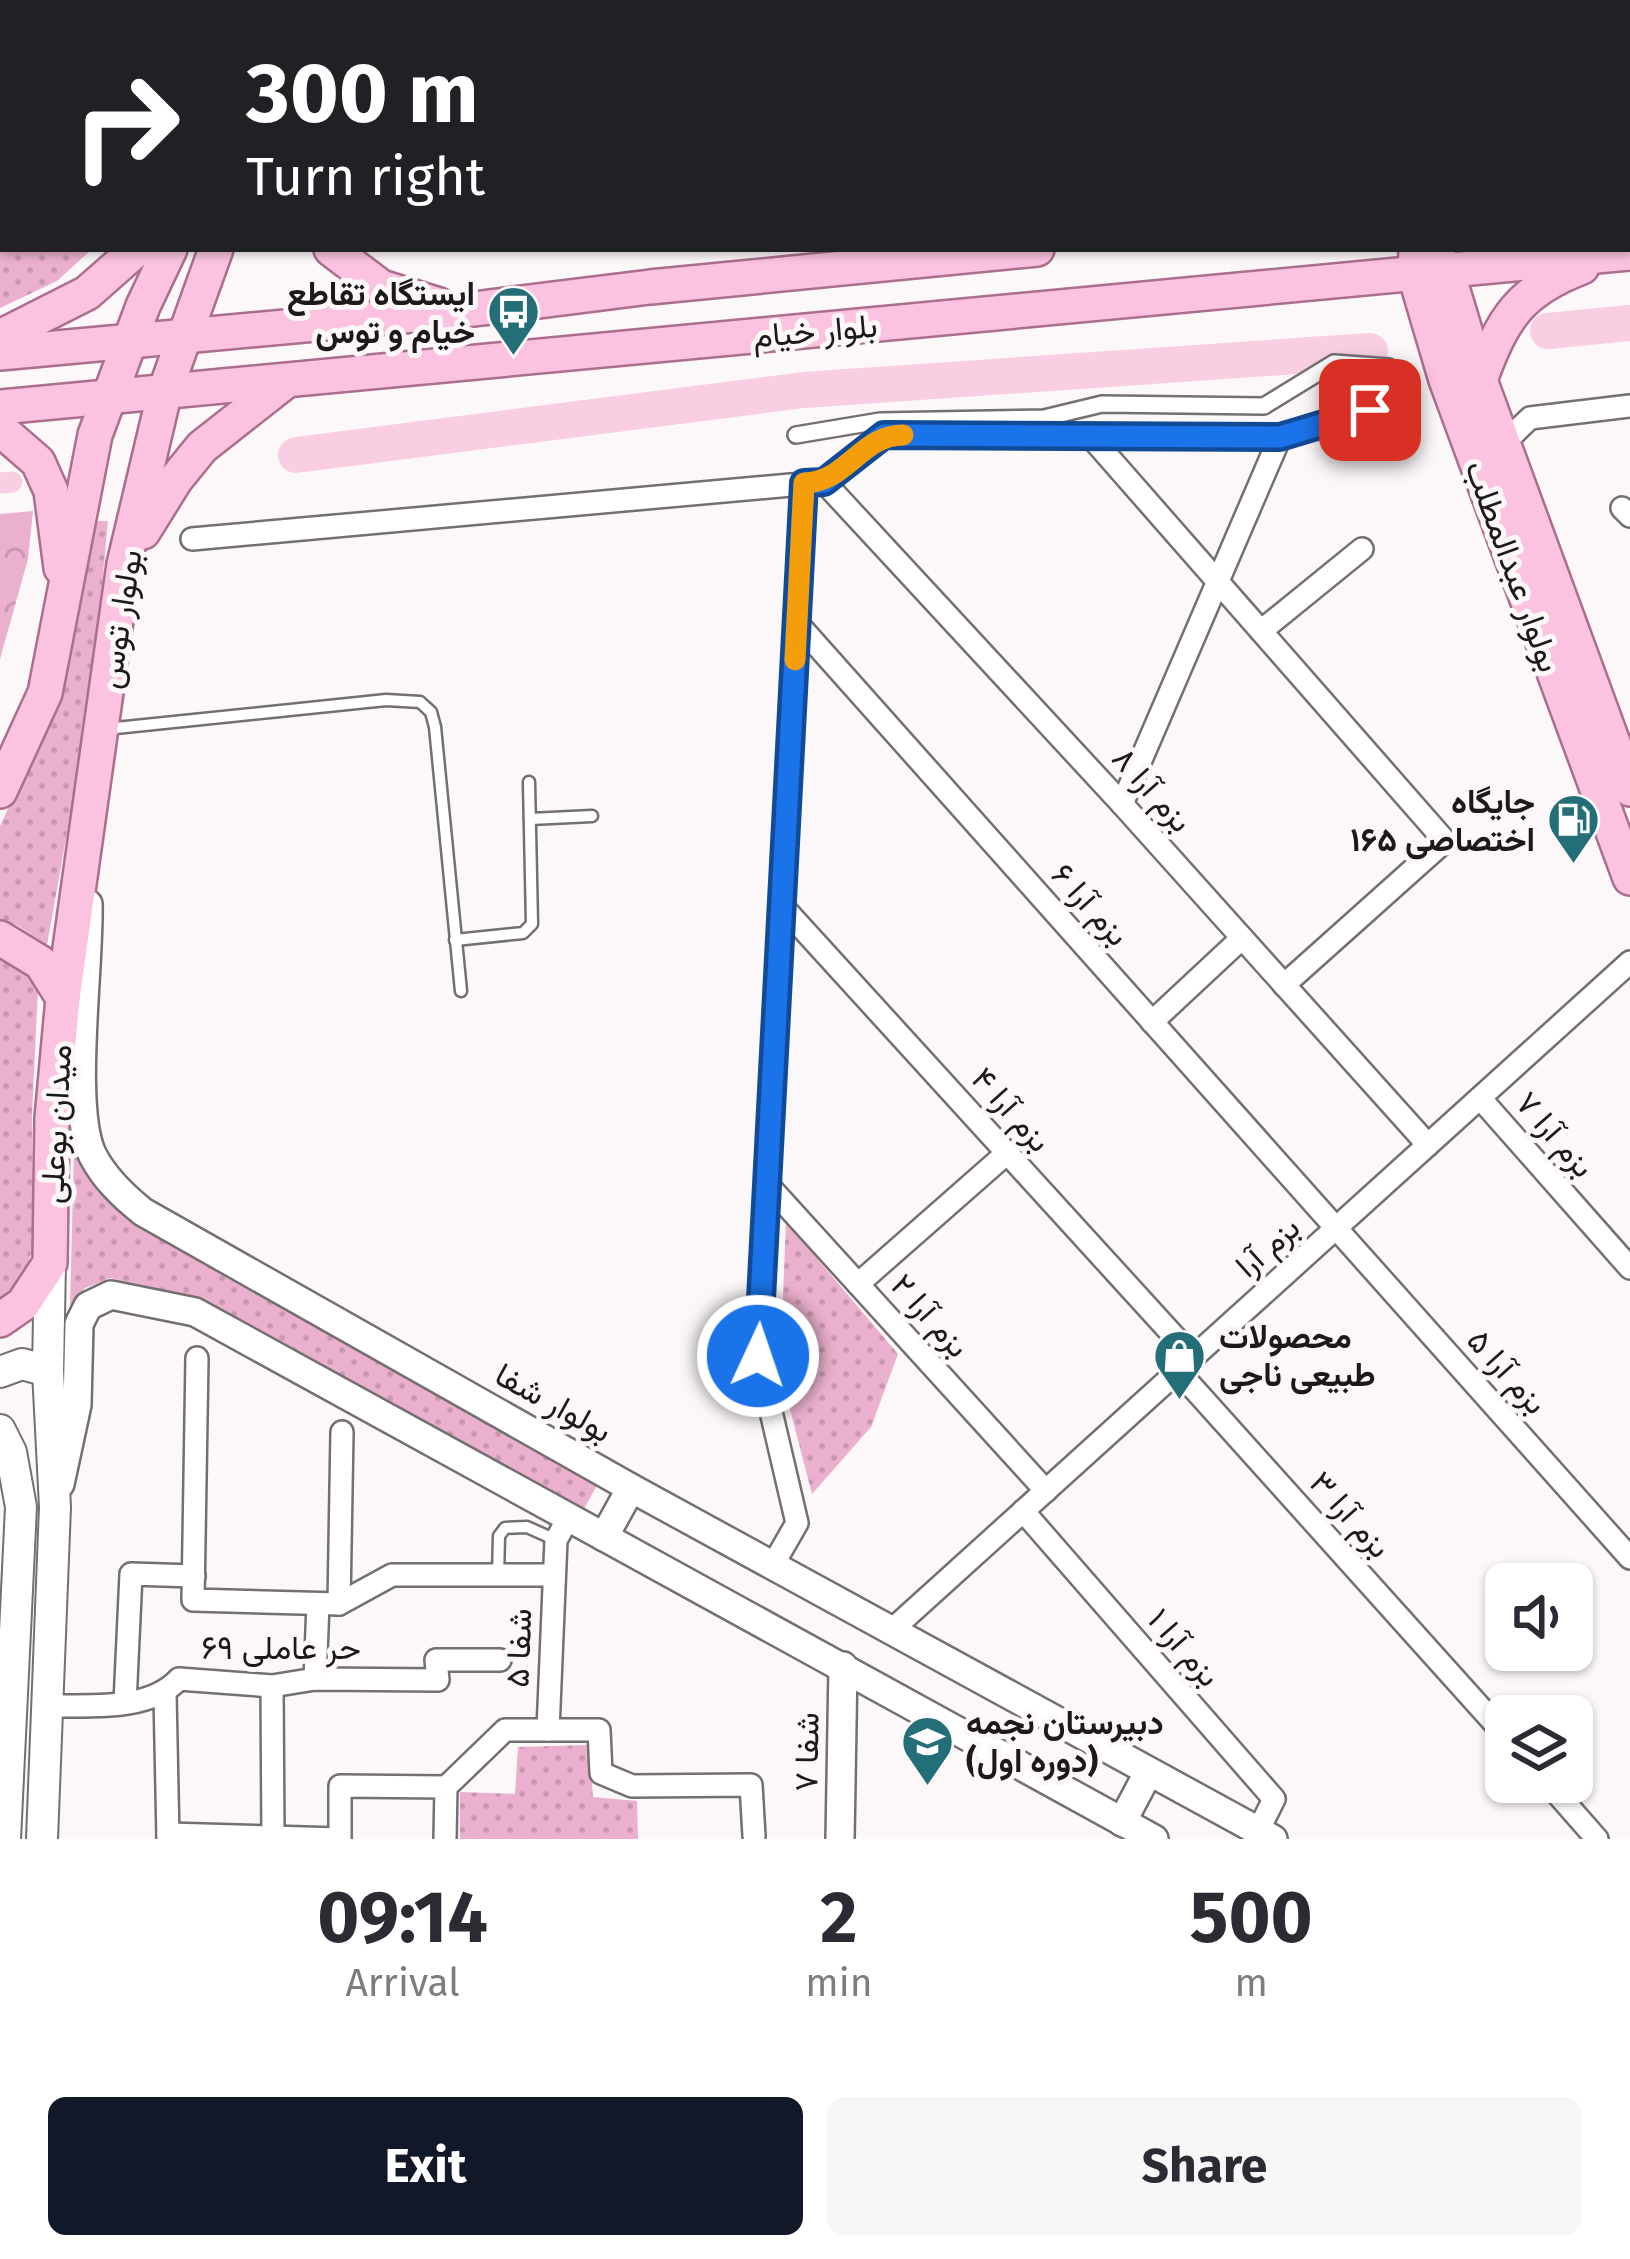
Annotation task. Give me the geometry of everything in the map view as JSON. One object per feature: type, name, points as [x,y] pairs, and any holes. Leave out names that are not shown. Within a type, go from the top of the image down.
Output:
[{"type":"main road","points":[[0,337],[87,293],[134,252]]},
{"type":"main road","name":"بولوار توس","points":[[0,791],[45,693],[95,435],[169,252]]},
{"type":"main road","name":"بولوار توس","points":[[62,998],[124,564],[165,391],[215,252]]},
{"type":"main road","points":[[336,252],[381,287],[458,310]]},
{"type":"main road","name":"بلوار خیام","points":[[0,353],[1006,252]]},
{"type":"main road","points":[[1480,380],[1496,337],[1519,302],[1547,280],[1622,254]]},
{"type":"main road","name":"بلوار خیام","points":[[0,406],[286,381],[1428,261],[1622,254]]},
{"type":"main road","name":"بولوار عبدالمطلب","points":[[1428,261],[1480,380],[1630,789]]},
{"type":"main road","name":"بولوار عبدالمطلب","points":[[1428,261],[1446,380],[1630,878]]},
{"type":"main road","points":[[124,564],[176,479],[202,447],[286,381]]},
{"type":"main road","points":[[0,429],[38,462],[51,490],[65,603]]},
{"type":"main road","points":[[79,522],[107,508],[135,524]]},
{"type":"main road","name":"میدان بوعلی","points":[[0,938],[41,963],[62,998],[52,1118],[50,1263]]},
{"type":"main road","points":[[0,1320],[23,1304],[50,1263]]},
{"type":"main road","points":[[42,1839],[55,1507],[48,1371],[50,1263]]},
{"type":"main road","points":[[0,1372],[22,1364],[48,1371]]},
{"type":"main road","points":[[0,1430],[11,1452],[21,1507],[5,1839]]},
{"type":"street","points":[[796,435],[880,422],[1044,418],[1102,404],[1264,406],[1334,363],[1389,367]]},
{"type":"street","points":[[1503,444],[1531,418],[1630,406]]},
{"type":"street","points":[[192,539],[814,483],[884,435],[1280,437],[1370,410]]},
{"type":"street","points":[[1091,436],[1444,841],[1284,985]]},
{"type":"street","points":[[1122,804],[1280,437]]},
{"type":"street","points":[[774,1563],[797,1522],[758,1356],[797,623],[814,483]]},
{"type":"street","name":"بزم آرا ۸","points":[[814,483],[1122,804],[1428,1145]]},
{"type":"street","points":[[1261,632],[1362,549]]},
{"type":"street","name":"بزم آرا ۶","points":[[797,623],[1336,1228]]},
{"type":"street","name":"بولوار شفا","points":[[86,844],[82,1116],[92,1154],[118,1192],[142,1211],[632,1487],[1265,1835]]},
{"type":"street","name":"بزم آرا ۴","points":[[782,906],[1007,1153],[1186,1364]]},
{"type":"street","points":[[1152,1022],[1242,938]]},
{"type":"street","name":"بزم آرا","points":[[894,1628],[1630,962]]},
{"type":"street","name":"بزم آرا ۷","points":[[1480,1098],[1630,1268]]},
{"type":"street","points":[[857,1283],[1007,1153]]},
{"type":"street","name":"بزم آرا ۲","points":[[767,1184],[1046,1491]]},
{"type":"street","name":"بزم آرا ۵","points":[[1336,1228],[1630,1558]]},
{"type":"street","points":[[55,1507],[77,1406],[79,1324],[88,1306],[111,1295],[195,1312],[562,1529],[604,1537],[1154,1839]]},
{"type":"street","points":[[196,1358],[193,1600],[328,1604],[392,1575],[554,1576]]},
{"type":"street","name":"بزم آرا ۳","points":[[1186,1364],[1485,1713]]},
{"type":"street","points":[[316,1679],[328,1604],[342,1432]]},
{"type":"street","points":[[604,1537],[632,1487]]},
{"type":"street","name":"بزم آرا ۱","points":[[1023,1511],[1274,1798],[1265,1835]]},
{"type":"street","name":"شفا ۵","points":[[446,1787],[505,1730],[548,1730],[554,1576],[562,1529]]},
{"type":"street","points":[[125,1703],[131,1574],[194,1576]]},
{"type":"street","name":"حر عاملی ۶۹","points":[[47,1706],[125,1703],[165,1694],[179,1679],[272,1686],[316,1679],[438,1680],[436,1660],[500,1660]]},
{"type":"street","name":"شفا ۷","points":[[841,1839],[843,1666]]},
{"type":"street","points":[[272,1686],[273,1838]]},
{"type":"street","points":[[165,1694],[168,1836],[340,1839],[340,1786],[446,1787],[446,1839]]},
{"type":"street","points":[[548,1730],[598,1730],[601,1773],[632,1786],[751,1785],[754,1836]]},
{"type":"street","points":[[1122,1822],[1148,1773]]},
{"type":"street","points":[[1566,1803],[1598,1839]]},
{"type":"lane","points":[[103,729],[386,700],[420,702],[431,712],[435,727],[460,991]]},
{"type":"lane","points":[[455,940],[530,929],[529,782]]},
{"type":"lane","points":[[530,819],[592,816]]},
{"type":"lane","points":[[498,1576],[499,1536],[505,1528],[562,1529]]},
{"type":"green space","points":[[0,252],[89,252],[57,281],[0,308]]},
{"type":"green space","points":[[33,511],[28,559],[0,659],[0,514]]},
{"type":"green space","points":[[91,521],[108,521],[92,692],[47,945],[17,925],[0,921],[0,826],[12,800]]},
{"type":"green space","points":[[0,953],[26,970],[38,989],[33,1246],[26,1271],[0,1304]]},
{"type":"green space","points":[[74,1149],[103,1194],[130,1218],[597,1485],[584,1509],[205,1301],[111,1278],[85,1288],[70,1308]]},
{"type":"green space","points":[[786,1222],[898,1354],[871,1427],[812,1494],[780,1371]]},
{"type":"green space","points":[[589,1745],[593,1797],[637,1801],[638,1839],[460,1839],[460,1792],[515,1794],[518,1747]]},
{"type":"waterway","points":[[1548,331],[1630,323]]},
{"type":"waterway","points":[[296,455],[804,390],[1370,351]]},
{"type":"waterway","points":[[0,483],[12,482]]},
{"type":"slow traffic","points":[[795,660],[804,483],[824,482],[884,435],[903,435]]},
{"type":"place","name":"ایستگاه تقاطع خیام و توس","points":[[514,358]]},
{"type":"place","name":"جایگاه اختصاصی ۱۶۵","points":[[1574,866]]},
{"type":"place","name":"محصولات طبیعی ناجی","points":[[1180,1401]]},
{"type":"place","name":"دبیرستان نجمه (دوره اول)","points":[[927,1787]]},
{"type":"route","points":[[758,1356],[804,483],[824,482],[884,435],[1280,437],[1370,410]]}]
